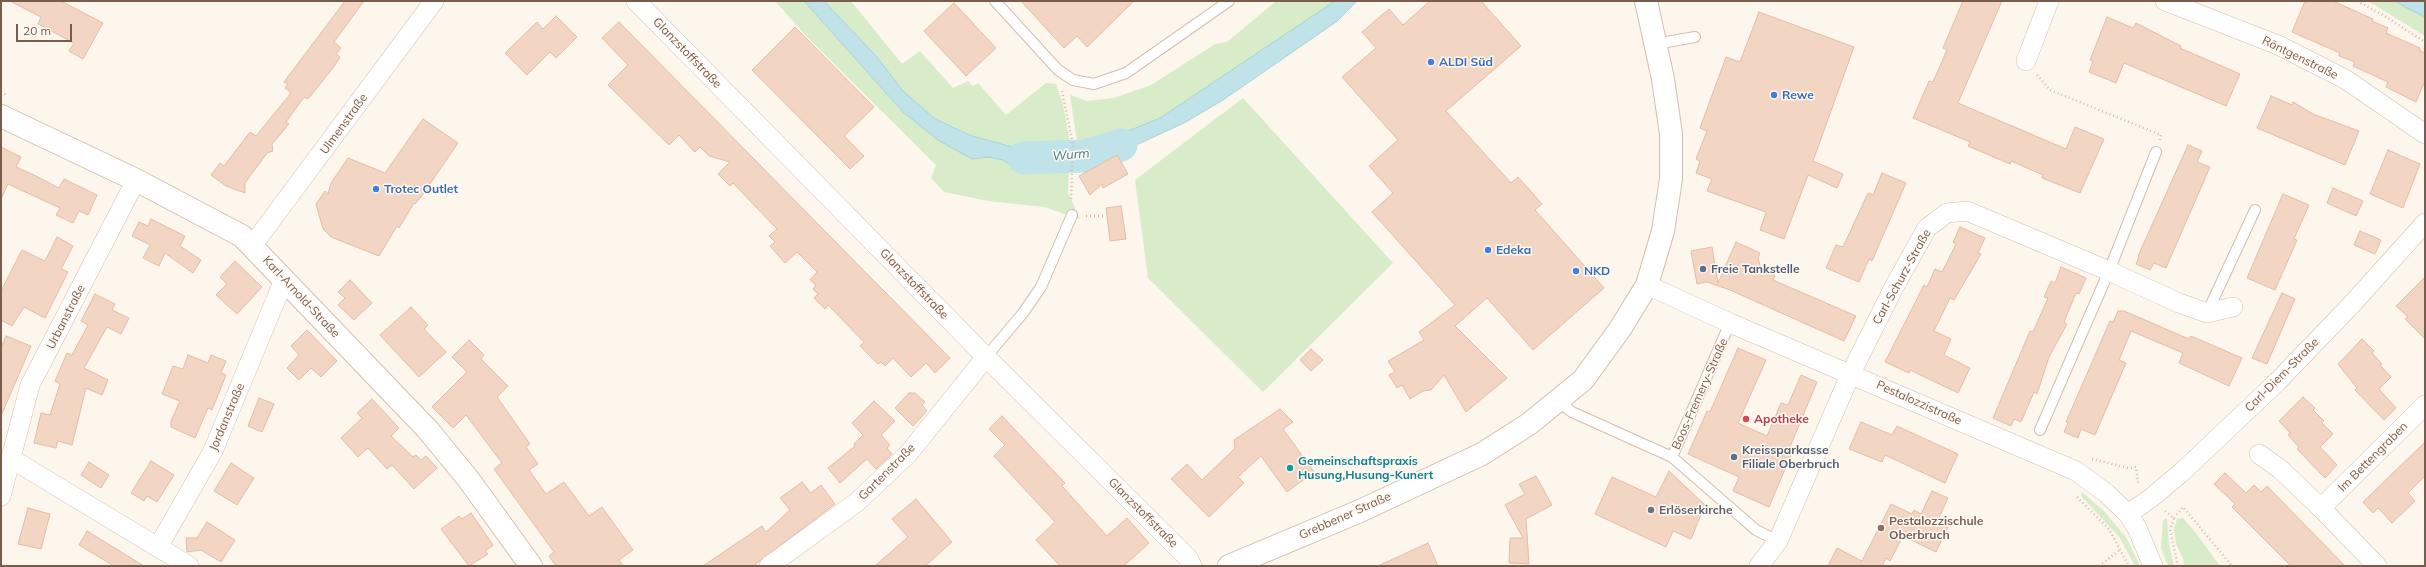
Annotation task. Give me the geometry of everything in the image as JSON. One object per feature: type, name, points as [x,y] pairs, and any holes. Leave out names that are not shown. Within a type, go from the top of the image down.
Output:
[{"type":"street","name":"Ulmenstraße","points":[[252,246],[266,231],[434,1]]},
{"type":"street","name":"Glanzstoffstraße","points":[[636,1],[986,357],[1188,558],[1192,566]]},
{"type":"street","points":[[1647,1],[1663,78],[1671,134],[1671,179],[1663,231],[1647,285]]},
{"type":"street","points":[[2026,61],[2049,1]]},
{"type":"street","name":"Röntgenstraße","points":[[2165,1],[2278,45],[2345,80],[2425,134]]},
{"type":"street","name":"Karl-Arnold-Straße","points":[[1,116],[136,180],[242,236],[428,430],[469,480],[531,566]]},
{"type":"street","name":"Urbanstraße","points":[[1,496],[30,385],[136,180]]},
{"type":"street","name":"Carl-Schurz-Straße","points":[[1760,566],[1778,541],[1851,374],[1894,287],[1927,228],[1946,213],[1967,211],[2109,271],[2179,303],[2207,313]]},
{"type":"street","name":"Carl-Diem-Straße","points":[[2128,514],[2151,498],[2182,472],[2277,382],[2353,303],[2425,223]]},
{"type":"street","name":"Jordanstraße","points":[[158,547],[213,451],[284,280]]},
{"type":"street","name":"Pestalozzistraße","points":[[1647,285],[1730,323],[2076,471],[2106,493],[2128,514],[2138,528],[2153,566]]},
{"type":"street","name":"Grebbener Straße","points":[[1229,566],[1253,562],[1482,454],[1529,424],[1583,380],[1620,328],[1647,285]]},
{"type":"street","points":[[2207,313],[2233,306]]},
{"type":"street","name":"Gartenstraße","points":[[769,566],[857,502],[908,454],[986,357]]},
{"type":"street","name":"Im Bettengraben","points":[[2321,508],[2425,405]]},
{"type":"street","points":[[2259,454],[2280,469],[2321,508],[2377,566]]},
{"type":"street","points":[[10,458],[189,566]]},
{"type":"lane","points":[[995,1],[1058,70],[1073,80],[1094,84],[1126,73],[1229,1]]},
{"type":"lane","points":[[1655,44],[1695,37]]},
{"type":"lane","points":[[2040,430],[2109,271],[2156,152]]},
{"type":"lane","points":[[2207,313],[2255,210]]},
{"type":"lane","points":[[986,357],[1023,313],[1041,287],[1072,216]]},
{"type":"lane","name":"Boos-Fremery-Straße","points":[[1558,401],[1572,412],[1672,457],[1730,323]]},
{"type":"lane","points":[[1672,457],[1756,530],[1778,541]]},
{"type":"path","points":[[2357,1],[2383,15],[2425,42]]},
{"type":"path","points":[[2026,61],[2050,90],[2161,135],[2156,152]]},
{"type":"path","points":[[1058,70],[1073,145],[1072,173]]},
{"type":"path","points":[[2174,518],[2183,507],[2232,566]]},
{"type":"path","points":[[2099,566],[2121,549]]},
{"type":"green space","points":[[775,1],[804,1],[903,112],[971,159],[989,157],[1003,160],[1010,165],[1032,168],[1069,167],[1068,193],[1080,219],[1044,207],[988,201],[944,192],[931,178],[936,165],[808,38]]},
{"type":"green space","points":[[824,1],[851,1],[902,64],[920,51],[953,88],[968,81],[973,86],[978,83],[1006,115],[1046,83],[1056,84],[1063,104],[1071,148],[1056,151],[1034,151],[1016,148],[972,136],[935,119],[903,91],[877,57]]},
{"type":"green space","points":[[1276,1],[1335,1],[1160,118],[1116,136],[1078,148],[1070,95],[1087,101],[1114,98],[1151,85],[1215,44],[1227,42]]},
{"type":"green space","points":[[2368,1],[2395,1],[2425,17],[2425,36]]},
{"type":"green space","points":[[1243,98],[1393,263],[1263,392],[1148,278],[1135,180]]},
{"type":"green space","points":[[2082,492],[2104,511],[2126,537],[2140,566],[2135,566],[2120,538],[2081,496]]},
{"type":"green space","points":[[2167,518],[2169,544],[2174,566],[2168,566],[2161,548],[2163,520]]},
{"type":"green space","points":[[2183,518],[2220,566],[2183,566],[2184,561],[2176,544],[2174,529],[2177,519]]},
{"type":"water","points":[[804,1],[824,1],[877,57],[903,91],[935,119],[972,136],[1016,148],[1034,151],[1056,151],[1071,148],[1069,167],[1032,168],[1010,165],[1003,160],[989,157],[972,159],[938,140],[903,112]]},
{"type":"water","points":[[1335,1],[1357,1],[1336,22],[1223,100],[1184,123],[1147,140],[1107,158],[1075,167],[1078,148],[1116,136],[1160,118]]},
{"type":"water","points":[[2395,1],[2425,1],[2425,17],[2405,7]]},
{"type":"building","points":[[10,1],[61,1],[103,23],[83,59],[69,51],[74,43],[38,24],[41,17]]},
{"type":"building","points":[[345,1],[364,1],[334,42],[341,48],[336,54],[340,57],[333,68],[308,99],[304,97],[286,122],[289,124],[272,144],[273,151],[267,153],[245,183],[245,193],[226,186],[211,175],[220,163],[224,166],[250,132],[256,136],[291,93],[285,88],[288,84],[284,82]]},
{"type":"building","points":[[1021,1],[1134,1],[1087,47],[1077,36],[1064,48]]},
{"type":"building","points":[[1430,1],[1481,1],[1521,46],[1446,111],[1511,183],[1518,177],[1542,204],[1535,210],[1604,288],[1533,350],[1487,298],[1455,326],[1507,378],[1466,412],[1444,375],[1431,390],[1423,391],[1410,399],[1402,385],[1397,388],[1389,375],[1395,372],[1388,361],[1424,340],[1419,332],[1455,305],[1372,212],[1393,193],[1369,166],[1398,140],[1342,77],[1376,48],[1362,32],[1389,9],[1403,25]]},
{"type":"building","points":[[1963,1],[2002,1],[1958,103],[2066,149],[2075,127],[2104,139],[2080,193],[2042,178],[2043,175],[2011,161],[2010,164],[1968,146],[1970,142],[1913,118],[1929,81],[1933,82],[1947,50],[1943,48]]},
{"type":"building","points":[[2305,1],[2333,1],[2373,19],[2372,21],[2388,28],[2386,33],[2420,48],[2419,50],[2425,53],[2425,81],[2416,102],[2386,87],[2388,82],[2353,66],[2355,62],[2339,56],[2340,53],[2292,32]]},
{"type":"building","points":[[954,3],[996,48],[966,76],[924,31]]},
{"type":"building","name":"Rewe","points":[[1759,12],[1854,47],[1813,161],[1843,174],[1837,188],[1808,175],[1784,239],[1760,230],[1766,212],[1707,191],[1712,179],[1696,173],[1700,161],[1696,159],[1707,131],[1700,128],[1726,57],[1740,62]]},
{"type":"building","points":[[556,16],[577,37],[556,58],[550,52],[527,75],[505,53],[537,22],[543,29]]},
{"type":"building","points":[[2107,17],[2133,28],[2136,23],[2181,46],[2180,48],[2240,74],[2226,106],[2124,63],[2116,83],[2089,72],[2093,61],[2090,60]]},
{"type":"building","points":[[619,22],[950,358],[935,373],[926,363],[911,377],[893,358],[885,366],[881,362],[878,364],[860,346],[864,342],[828,305],[825,309],[814,298],[818,294],[813,289],[816,285],[810,280],[817,272],[797,252],[785,263],[770,246],[775,242],[769,236],[777,229],[733,183],[730,186],[718,174],[730,162],[709,156],[700,147],[695,152],[679,135],[669,145],[608,85],[628,65],[602,38]]},
{"type":"building","points":[[795,27],[874,107],[844,136],[864,156],[850,169],[752,70]]},
{"type":"building","points":[[2271,96],[2292,105],[2293,102],[2313,114],[2359,131],[2345,165],[2257,128]]},
{"type":"building","name":"Trotec Outlet","points":[[423,119],[458,143],[421,197],[415,204],[414,203],[399,228],[397,226],[379,256],[331,237],[323,229],[316,204],[325,191],[328,194],[331,183],[348,158],[385,173]]},
{"type":"building","points":[[2188,145],[2202,151],[2197,162],[2210,167],[2166,268],[2154,263],[2150,270],[2136,264],[2139,257],[2138,256]]},
{"type":"building","points":[[1,147],[21,157],[16,167],[59,188],[64,179],[97,195],[88,215],[79,211],[73,223],[56,215],[60,208],[8,184],[1,199]]},
{"type":"building","points":[[2388,150],[2420,164],[2403,208],[2370,194]]},
{"type":"building","points":[[1117,155],[1128,174],[1103,188],[1102,184],[1090,195],[1079,176]]},
{"type":"building","points":[[1882,173],[1906,183],[1872,261],[1869,259],[1859,282],[1826,268],[1836,245],[1843,247],[1868,193],[1873,195]]},
{"type":"building","points":[[2333,188],[2363,201],[2356,216],[2327,203]]},
{"type":"building","points":[[2283,194],[2309,205],[2294,239],[2297,240],[2275,290],[2247,278]]},
{"type":"building","points":[[1121,206],[1126,239],[1110,241],[1106,208]]},
{"type":"building","points":[[151,219],[185,236],[180,246],[201,260],[193,273],[165,253],[159,266],[143,258],[150,245],[132,236],[139,222],[148,226]]},
{"type":"building","points":[[1960,227],[1985,238],[1978,253],[1981,254],[1954,300],[1950,298],[1934,331],[1951,339],[1944,355],[1970,368],[1958,393],[1910,370],[1909,373],[1885,362],[1924,285],[1927,287],[1935,269],[1942,272],[1956,244],[1953,242]]},
{"type":"building","points":[[2360,231],[2381,240],[2375,254],[2354,245]]},
{"type":"building","points":[[57,237],[73,246],[61,269],[68,272],[45,318],[24,307],[12,326],[1,320],[1,291],[22,250],[45,261]]},
{"type":"building","points":[[1736,242],[1760,253],[1758,258],[1761,269],[1775,275],[1773,280],[1856,316],[1844,341],[1730,290],[1707,282],[1697,284],[1691,251],[1712,247],[1718,283]]},
{"type":"building","points":[[235,261],[262,287],[237,314],[216,295],[227,284],[220,277]]},
{"type":"building","points":[[2061,267],[2086,278],[2079,294],[2076,293],[2064,322],[2067,324],[2049,357],[2037,394],[2034,392],[2021,422],[2014,419],[2011,426],[1993,418],[2030,331],[2033,332],[2048,298],[2044,297],[2051,281],[2055,283]]},
{"type":"building","points":[[2425,277],[2425,339],[2405,319],[2408,317],[2396,306]]},
{"type":"building","points":[[350,280],[372,303],[354,320],[338,305],[345,298],[338,292]]},
{"type":"building","points":[[2282,293],[2295,299],[2267,364],[2252,358]]},
{"type":"building","points":[[95,294],[115,304],[112,310],[129,318],[121,334],[107,327],[84,368],[108,380],[102,395],[86,388],[72,445],[58,441],[56,448],[34,443],[41,413],[50,415],[60,384],[55,381],[67,353],[72,355],[88,325],[81,321]]},
{"type":"building","points":[[411,307],[428,325],[424,329],[446,352],[419,377],[380,335]]},
{"type":"building","points":[[2118,311],[2124,311],[2189,339],[2191,336],[2242,358],[2229,386],[2179,363],[2183,353],[2131,331],[2119,360],[2126,363],[2095,435],[2081,429],[2078,438],[2064,432],[2068,423],[2066,422],[2110,321],[2113,322]]},
{"type":"building","points":[[307,330],[337,361],[321,377],[311,368],[299,380],[287,368],[299,355],[291,346]]},
{"type":"building","points":[[6,336],[31,346],[1,416],[1,348]]},
{"type":"building","points":[[2362,339],[2374,351],[2372,353],[2391,377],[2379,389],[2396,408],[2384,420],[2355,390],[2357,388],[2338,364]]},
{"type":"building","points":[[469,340],[484,355],[481,359],[508,386],[497,397],[530,444],[526,447],[538,464],[529,470],[546,494],[564,482],[589,516],[602,507],[633,550],[619,560],[623,566],[556,566],[549,556],[554,552],[494,469],[502,463],[466,415],[453,428],[432,407],[467,372],[452,357]]},
{"type":"building","points":[[1738,348],[1766,360],[1738,423],[1767,436],[1781,403],[1788,405],[1801,375],[1817,382],[1790,447],[1794,448],[1769,507],[1733,491],[1739,477],[1688,454],[1707,411],[1710,412]]},
{"type":"building","points":[[1311,349],[1323,360],[1311,371],[1300,360]]},
{"type":"building","points":[[188,355],[208,363],[211,355],[226,361],[221,373],[226,375],[212,410],[208,408],[195,438],[171,427],[171,421],[180,401],[162,394],[173,366],[183,369]]},
{"type":"building","points":[[909,393],[915,393],[925,402],[922,405],[927,411],[913,426],[895,408]]},
{"type":"building","points":[[2303,397],[2315,408],[2313,410],[2324,421],[2322,423],[2333,434],[2320,447],[2337,465],[2325,478],[2297,449],[2299,447],[2288,435],[2290,433],[2279,421]]},
{"type":"building","points":[[259,398],[274,404],[262,432],[248,426]]},
{"type":"building","points":[[372,399],[399,428],[391,436],[413,457],[416,455],[421,460],[426,456],[437,468],[414,489],[392,465],[387,469],[368,448],[358,457],[341,438],[362,418],[357,413]]},
{"type":"building","points":[[874,401],[895,421],[881,435],[890,445],[887,448],[892,454],[876,469],[867,459],[840,483],[828,468],[855,446],[854,444],[863,435],[852,423]]},
{"type":"building","points":[[1280,409],[1293,422],[1283,429],[1314,472],[1287,492],[1261,456],[1238,477],[1244,483],[1209,517],[1171,479],[1187,464],[1202,480],[1235,448],[1234,440]]},
{"type":"building","points":[[1002,416],[1065,483],[1062,486],[1107,536],[1127,518],[1149,543],[1124,566],[1060,566],[1036,540],[1055,522],[994,456],[1005,445],[989,429]]},
{"type":"building","points":[[1861,422],[1892,435],[1897,426],[1958,454],[1945,483],[1885,455],[1882,462],[1849,449]]},
{"type":"building","points":[[2425,442],[2425,476],[2408,493],[2415,501],[2392,523],[2378,508],[2373,513],[2363,502]]},
{"type":"building","points":[[151,461],[174,475],[157,502],[147,496],[144,501],[131,493]]},
{"type":"building","points":[[89,462],[109,475],[101,488],[81,475]]},
{"type":"building","points":[[231,463],[254,478],[237,505],[214,491]]},
{"type":"building","name":"Erlöserkirche","points":[[1669,471],[1705,505],[1691,539],[1673,531],[1666,547],[1595,514],[1612,477],[1656,497]]},
{"type":"building","points":[[2225,473],[2246,493],[2254,485],[2261,492],[2267,486],[2345,566],[2291,566],[2232,507],[2235,504],[2214,484]]},
{"type":"building","points":[[1536,476],[1552,505],[1526,519],[1529,564],[1509,563],[1510,538],[1523,538],[1505,505],[1525,494],[1519,484]]},
{"type":"building","points":[[802,482],[811,493],[821,485],[835,504],[753,566],[703,566],[762,526],[766,532],[790,510],[780,498]]},
{"type":"building","points":[[1932,491],[1948,498],[1937,522],[1948,527],[1936,552],[1903,536],[1890,561],[1886,558],[1882,566],[1828,566],[1837,548],[1862,561],[1891,504],[1912,514],[1914,510],[1921,514]]},
{"type":"building","points":[[916,499],[952,542],[925,566],[875,566],[908,537],[892,519]]},
{"type":"building","points":[[28,508],[50,514],[41,549],[18,544]]},
{"type":"building","points":[[471,513],[493,545],[485,551],[488,554],[469,566],[441,529],[459,516],[462,519]]},
{"type":"building","points":[[207,522],[235,540],[221,562],[201,550],[187,552],[186,538],[197,538]]},
{"type":"building","points":[[87,531],[144,566],[114,566],[79,545]]},
{"type":"building","points":[[1428,543],[1438,566],[1378,566]]},
{"type":"waterway","name":"Wurm","points":[[1024,158],[1085,156],[1121,145]]},
{"type":"place","name":"ALDI Süd","points":[[1431,62]]},
{"type":"place","name":"Rewe","points":[[1774,95]]},
{"type":"place","name":"Trotec Outlet","points":[[376,189]]},
{"type":"place","name":"Edeka","points":[[1488,250]]},
{"type":"place","name":"Freie Tankstelle","points":[[1703,269]]},
{"type":"place","name":"NKD","points":[[1576,271]]},
{"type":"place","name":"Apotheke","points":[[1746,419]]},
{"type":"place","name":"Kreissparkasse Filiale Oberbruch","points":[[1734,457]]},
{"type":"place","name":"Gemeinschaftspraxis Husung,Husung-Kunert","points":[[1290,468]]},
{"type":"place","name":"Erlöserkirche","points":[[1651,510]]},
{"type":"place","name":"Pestalozzischule Oberbruch","points":[[1881,528]]}]
